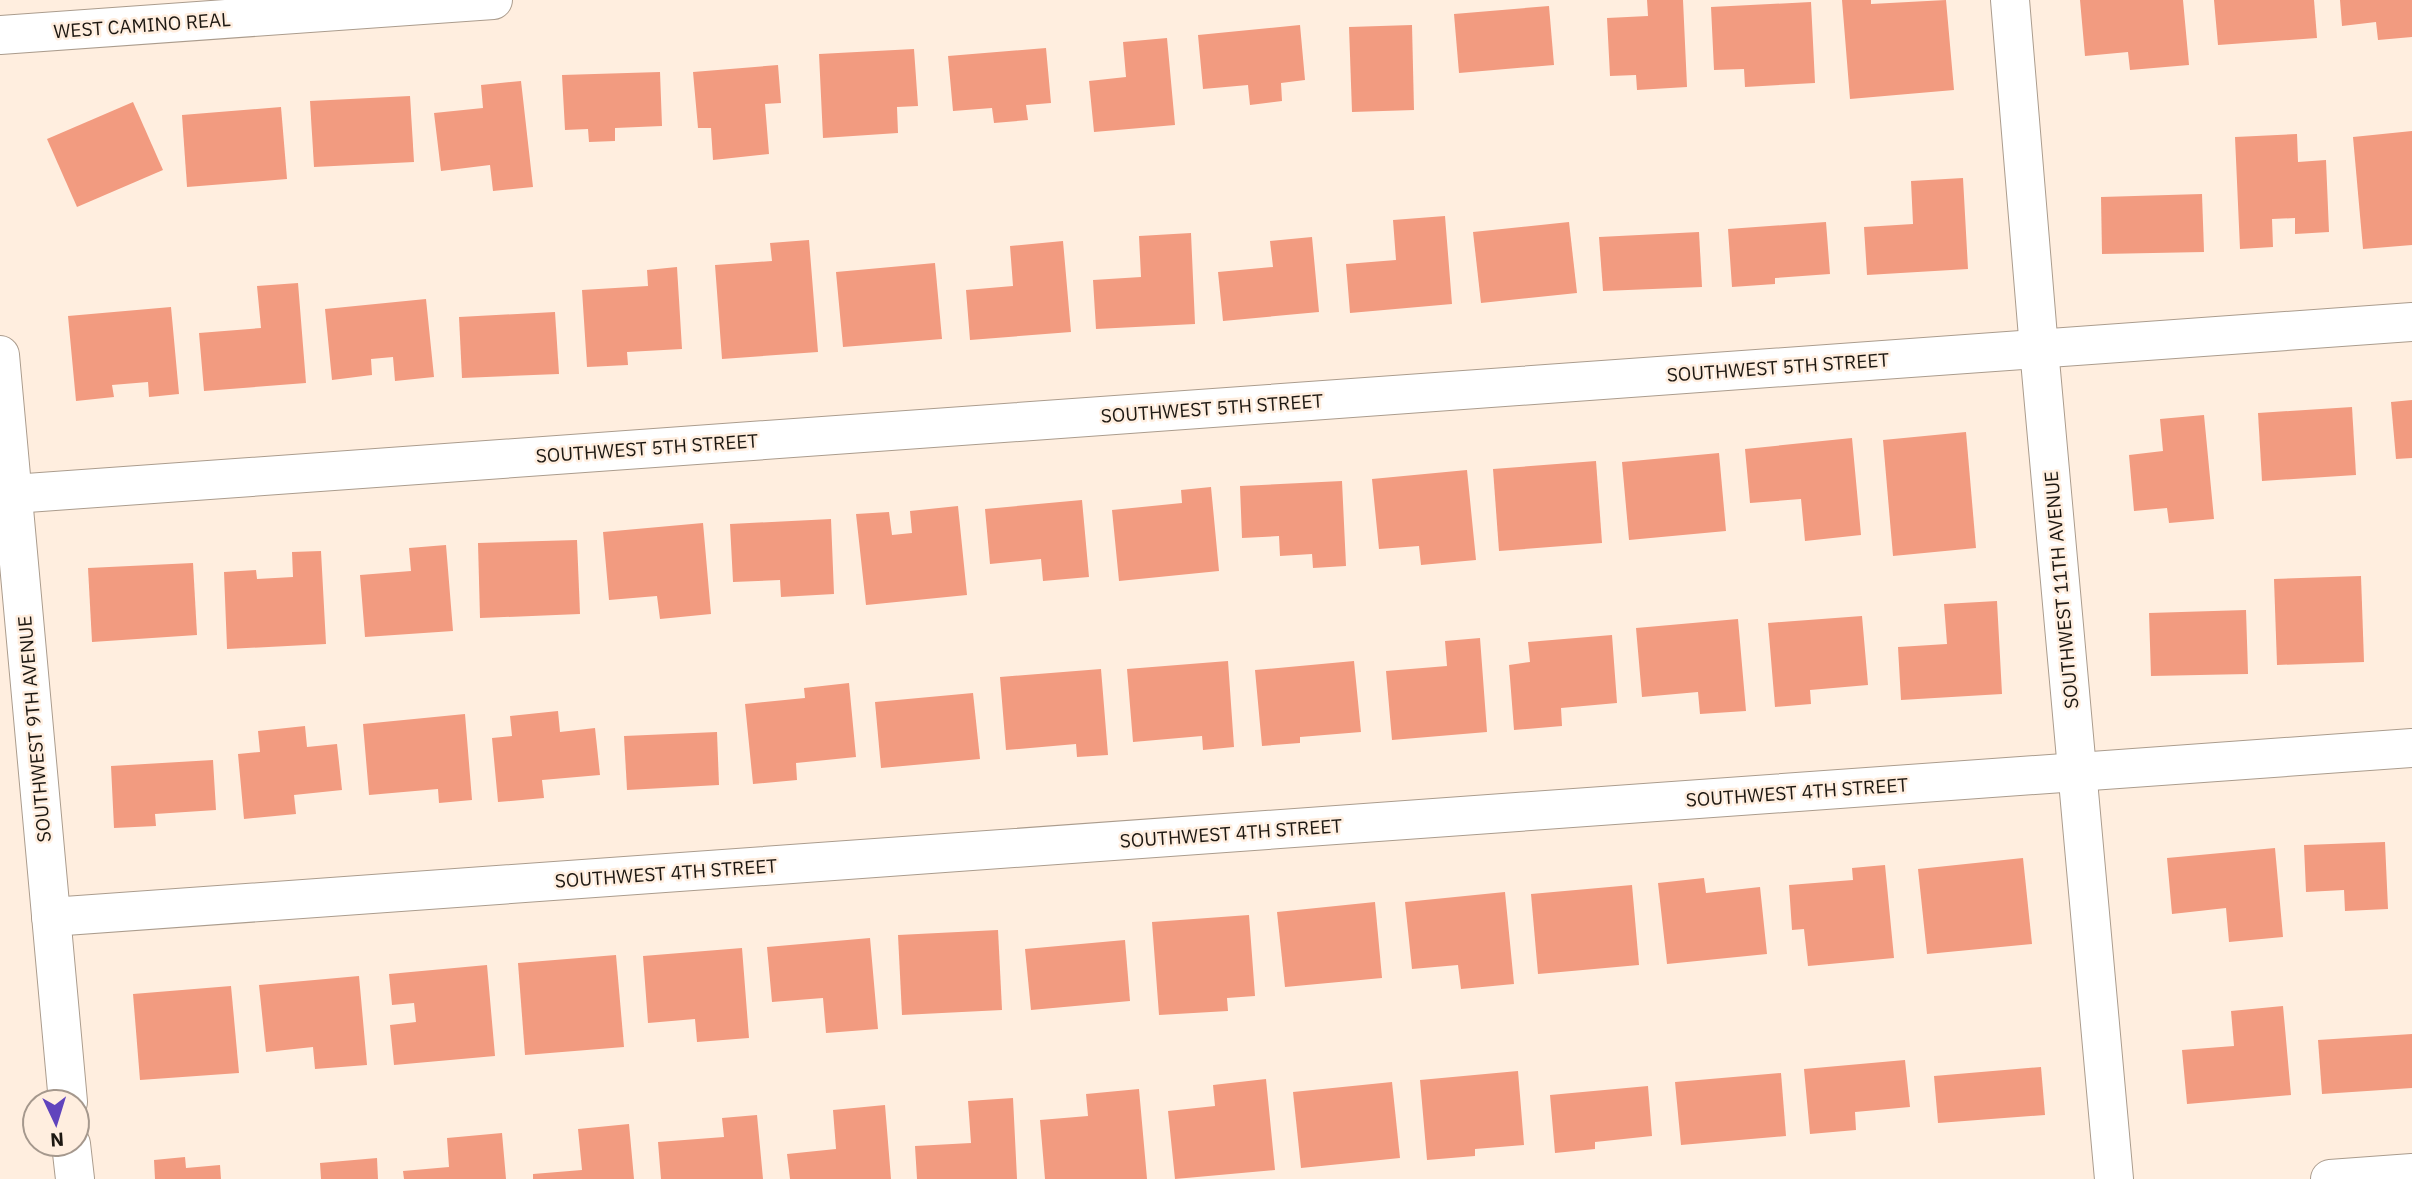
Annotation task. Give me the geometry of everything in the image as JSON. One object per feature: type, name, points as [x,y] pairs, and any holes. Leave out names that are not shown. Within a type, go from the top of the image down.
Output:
[{"type":"street","name":"WEST CAMINO REAL","points":[[0,35],[493,0]]},
{"type":"street","name":"SOUTHWEST 11TH AVENUE","points":[[2010,0],[2114,1179]]},
{"type":"street","name":"SOUTHWEST 5TH STREET","points":[[13,494],[2412,322]]},
{"type":"street","name":"SOUTHWEST 9TH AVENUE","points":[[0,355],[67,1088]]},
{"type":"street","name":"SOUTHWEST 4TH STREET","points":[[51,917],[2412,748]]},
{"type":"street","points":[[73,1158],[75,1179]]},
{"type":"street","points":[[2330,1179],[2412,1173]]},
{"type":"building","points":[[1647,0],[1683,0],[1687,87],[1637,90],[1636,75],[1610,76],[1607,18],[1648,16]]},
{"type":"building","points":[[1842,0],[1871,0],[1871,4],[1946,0],[1954,90],[1850,99]]},
{"type":"building","points":[[2080,0],[2183,0],[2189,65],[2130,70],[2128,52],[2085,56]]},
{"type":"building","points":[[2214,0],[2314,0],[2317,38],[2218,45]]},
{"type":"building","points":[[2340,0],[2412,0],[2412,37],[2378,40],[2376,22],[2342,26]]},
{"type":"building","points":[[1811,2],[1815,83],[1745,87],[1744,69],[1714,70],[1711,7]]},
{"type":"building","points":[[1549,6],[1554,65],[1459,73],[1454,14]]},
{"type":"building","points":[[1300,25],[1305,80],[1281,83],[1282,101],[1250,105],[1248,85],[1203,89],[1198,35]]},
{"type":"building","points":[[1412,25],[1414,110],[1352,112],[1349,27]]},
{"type":"building","points":[[1167,38],[1175,125],[1094,132],[1089,81],[1126,77],[1123,42]]},
{"type":"building","points":[[1046,48],[1051,103],[1026,105],[1028,120],[994,123],[992,108],[953,111],[948,56]]},
{"type":"building","points":[[914,49],[918,106],[897,107],[898,133],[823,138],[819,54]]},
{"type":"building","points":[[778,65],[781,103],[765,104],[769,154],[713,160],[711,128],[698,128],[693,72]]},
{"type":"building","points":[[660,72],[662,126],[615,128],[615,141],[589,142],[588,129],[565,130],[562,75]]},
{"type":"building","points":[[521,81],[533,187],[493,191],[490,165],[441,171],[434,113],[483,108],[481,85]]},
{"type":"building","points":[[410,96],[414,162],[314,167],[310,101]]},
{"type":"building","points":[[133,102],[163,170],[77,207],[47,139]]},
{"type":"building","points":[[281,107],[287,179],[187,187],[182,115]]},
{"type":"building","points":[[2412,131],[2412,245],[2363,249],[2353,137]]},
{"type":"building","points":[[2297,134],[2298,162],[2326,160],[2329,232],[2295,234],[2295,218],[2272,219],[2273,247],[2240,249],[2235,137]]},
{"type":"building","points":[[1963,178],[1968,269],[1867,275],[1864,227],[1913,224],[1911,181]]},
{"type":"building","points":[[2202,194],[2204,252],[2102,254],[2101,197]]},
{"type":"building","points":[[1445,216],[1452,304],[1350,313],[1346,264],[1396,260],[1393,220]]},
{"type":"building","points":[[1569,222],[1577,293],[1481,303],[1473,232]]},
{"type":"building","points":[[1826,222],[1830,274],[1775,278],[1775,284],[1732,287],[1728,229]]},
{"type":"building","points":[[1699,232],[1702,287],[1603,291],[1599,237]]},
{"type":"building","points":[[1191,233],[1195,324],[1096,329],[1093,280],[1141,277],[1139,236]]},
{"type":"building","points":[[1312,237],[1319,312],[1223,321],[1218,272],[1273,267],[1270,241]]},
{"type":"building","points":[[809,240],[818,352],[722,359],[715,265],[772,261],[770,243]]},
{"type":"building","points":[[1063,241],[1071,332],[970,340],[966,290],[1013,286],[1010,246]]},
{"type":"building","points":[[935,263],[942,339],[843,347],[836,272]]},
{"type":"building","points":[[677,267],[682,349],[627,352],[628,365],[587,367],[582,290],[648,286],[647,270]]},
{"type":"building","points":[[298,283],[306,383],[204,391],[199,333],[261,328],[257,286]]},
{"type":"building","points":[[426,299],[434,377],[395,381],[393,357],[371,359],[372,375],[332,380],[325,309]]},
{"type":"building","points":[[171,307],[179,394],[149,397],[148,382],[112,385],[114,397],[76,401],[68,316]]},
{"type":"building","points":[[555,312],[559,374],[462,378],[459,317]]},
{"type":"building","points":[[2412,400],[2412,458],[2396,459],[2391,402]]},
{"type":"building","points":[[2352,407],[2356,475],[2262,481],[2258,413]]},
{"type":"building","points":[[2204,415],[2214,519],[2169,523],[2167,508],[2134,511],[2129,455],[2163,451],[2160,419]]},
{"type":"building","points":[[1966,432],[1976,548],[1893,556],[1883,440]]},
{"type":"building","points":[[1852,438],[1861,535],[1805,541],[1801,499],[1750,503],[1745,449]]},
{"type":"building","points":[[1719,453],[1726,531],[1629,540],[1622,462]]},
{"type":"building","points":[[1596,461],[1602,543],[1499,551],[1493,469]]},
{"type":"building","points":[[1467,470],[1476,560],[1421,565],[1419,546],[1379,549],[1372,479]]},
{"type":"building","points":[[1342,481],[1346,566],[1313,568],[1312,554],[1280,556],[1279,536],[1242,538],[1240,486]]},
{"type":"building","points":[[1211,487],[1219,571],[1119,581],[1112,510],[1182,503],[1181,490]]},
{"type":"building","points":[[1082,500],[1089,577],[1043,581],[1041,559],[990,564],[985,509]]},
{"type":"building","points":[[958,506],[967,595],[866,605],[856,514],[889,512],[892,535],[912,533],[910,511]]},
{"type":"building","points":[[831,519],[834,594],[781,597],[780,580],[733,582],[730,524]]},
{"type":"building","points":[[703,523],[711,614],[660,619],[657,596],[609,600],[603,532]]},
{"type":"building","points":[[577,540],[580,614],[480,618],[478,543]]},
{"type":"building","points":[[446,545],[453,631],[365,637],[360,575],[411,571],[409,548]]},
{"type":"building","points":[[321,551],[326,644],[227,649],[224,572],[256,570],[257,579],[293,577],[292,552]]},
{"type":"building","points":[[193,563],[197,635],[92,642],[88,568]]},
{"type":"building","points":[[2361,576],[2364,662],[2277,665],[2274,579]]},
{"type":"building","points":[[1997,601],[2002,694],[1901,700],[1898,647],[1947,644],[1944,604]]},
{"type":"building","points":[[2246,610],[2248,674],[2151,676],[2149,613]]},
{"type":"building","points":[[1862,616],[1868,685],[1810,690],[1811,704],[1775,707],[1768,623]]},
{"type":"building","points":[[1738,619],[1746,711],[1700,714],[1698,692],[1642,697],[1636,628]]},
{"type":"building","points":[[1612,635],[1617,703],[1561,708],[1562,726],[1514,730],[1509,665],[1530,662],[1528,642]]},
{"type":"building","points":[[1480,638],[1487,732],[1392,740],[1386,671],[1447,666],[1445,641]]},
{"type":"building","points":[[1228,661],[1234,747],[1203,750],[1202,736],[1133,742],[1127,669]]},
{"type":"building","points":[[1354,661],[1361,732],[1300,737],[1300,743],[1262,746],[1255,670]]},
{"type":"building","points":[[1101,669],[1108,755],[1077,757],[1076,744],[1006,750],[1000,677]]},
{"type":"building","points":[[849,683],[856,757],[796,763],[797,780],[753,784],[745,704],[805,698],[804,688]]},
{"type":"building","points":[[973,693],[980,759],[881,768],[875,702]]},
{"type":"building","points":[[558,711],[560,732],[595,728],[600,775],[542,780],[544,798],[498,802],[492,738],[512,736],[510,716]]},
{"type":"building","points":[[465,714],[472,800],[439,803],[438,789],[369,795],[363,724]]},
{"type":"building","points":[[305,726],[307,747],[337,744],[342,790],[294,795],[296,814],[244,819],[238,754],[260,752],[258,731]]},
{"type":"building","points":[[717,732],[719,785],[627,790],[624,736]]},
{"type":"building","points":[[213,760],[216,810],[155,814],[156,826],[114,828],[111,766]]},
{"type":"building","points":[[2385,842],[2388,909],[2345,911],[2344,890],[2306,892],[2304,845]]},
{"type":"building","points":[[2275,848],[2283,937],[2229,942],[2226,908],[2172,914],[2167,858]]},
{"type":"building","points":[[2023,858],[2032,944],[1927,954],[1918,869]]},
{"type":"building","points":[[1885,865],[1894,958],[1808,966],[1804,929],[1792,930],[1789,885],[1853,880],[1852,868]]},
{"type":"building","points":[[1704,878],[1706,893],[1760,887],[1767,954],[1667,964],[1658,883]]},
{"type":"building","points":[[1632,885],[1639,965],[1538,974],[1531,894]]},
{"type":"building","points":[[1505,892],[1514,984],[1461,989],[1458,965],[1412,969],[1405,902]]},
{"type":"building","points":[[1375,902],[1382,978],[1285,987],[1277,912]]},
{"type":"building","points":[[1249,915],[1255,996],[1227,998],[1228,1011],[1159,1015],[1152,922]]},
{"type":"building","points":[[998,930],[1002,1010],[902,1015],[898,935]]},
{"type":"building","points":[[870,938],[878,1029],[826,1033],[823,998],[772,1002],[767,947]]},
{"type":"building","points":[[1125,940],[1130,1001],[1031,1010],[1025,949]]},
{"type":"building","points":[[742,948],[749,1038],[697,1042],[695,1019],[648,1023],[643,956]]},
{"type":"building","points":[[616,955],[624,1047],[525,1055],[518,963]]},
{"type":"building","points":[[487,965],[495,1056],[394,1065],[390,1025],[416,1022],[414,1003],[392,1005],[389,974]]},
{"type":"building","points":[[359,976],[367,1065],[315,1069],[313,1047],[266,1052],[259,985]]},
{"type":"building","points":[[231,986],[239,1073],[140,1080],[133,994]]},
{"type":"building","points":[[2283,1006],[2291,1095],[2187,1104],[2182,1050],[2234,1046],[2231,1011]]},
{"type":"building","points":[[2412,1034],[2412,1088],[2322,1094],[2318,1040]]},
{"type":"building","points":[[1905,1060],[1910,1107],[1855,1112],[1856,1130],[1810,1134],[1804,1069]]},
{"type":"building","points":[[2041,1067],[2045,1115],[1938,1123],[1934,1076]]},
{"type":"building","points":[[1518,1071],[1524,1145],[1475,1149],[1475,1156],[1427,1160],[1420,1080]]},
{"type":"building","points":[[1781,1073],[1786,1136],[1681,1145],[1675,1082]]},
{"type":"building","points":[[1266,1079],[1275,1170],[1175,1179],[1168,1111],[1215,1106],[1213,1085]]},
{"type":"building","points":[[1392,1082],[1400,1158],[1301,1168],[1293,1092]]},
{"type":"building","points":[[1648,1086],[1652,1136],[1595,1142],[1595,1149],[1555,1153],[1550,1095]]},
{"type":"building","points":[[1139,1089],[1147,1179],[1045,1179],[1040,1120],[1088,1116],[1086,1094]]},
{"type":"building","points":[[1013,1098],[1017,1179],[917,1179],[915,1146],[971,1143],[968,1101]]},
{"type":"building","points":[[885,1105],[891,1179],[790,1179],[787,1154],[836,1149],[833,1110]]},
{"type":"building","points":[[757,1115],[763,1179],[661,1179],[658,1142],[724,1137],[722,1118]]},
{"type":"building","points":[[629,1124],[634,1179],[533,1179],[533,1174],[582,1170],[578,1129]]},
{"type":"building","points":[[502,1133],[506,1179],[404,1179],[403,1171],[449,1167],[447,1138]]},
{"type":"building","points":[[185,1157],[186,1168],[220,1165],[221,1179],[155,1179],[154,1160]]},
{"type":"building","points":[[377,1158],[378,1179],[321,1179],[320,1163]]}]
